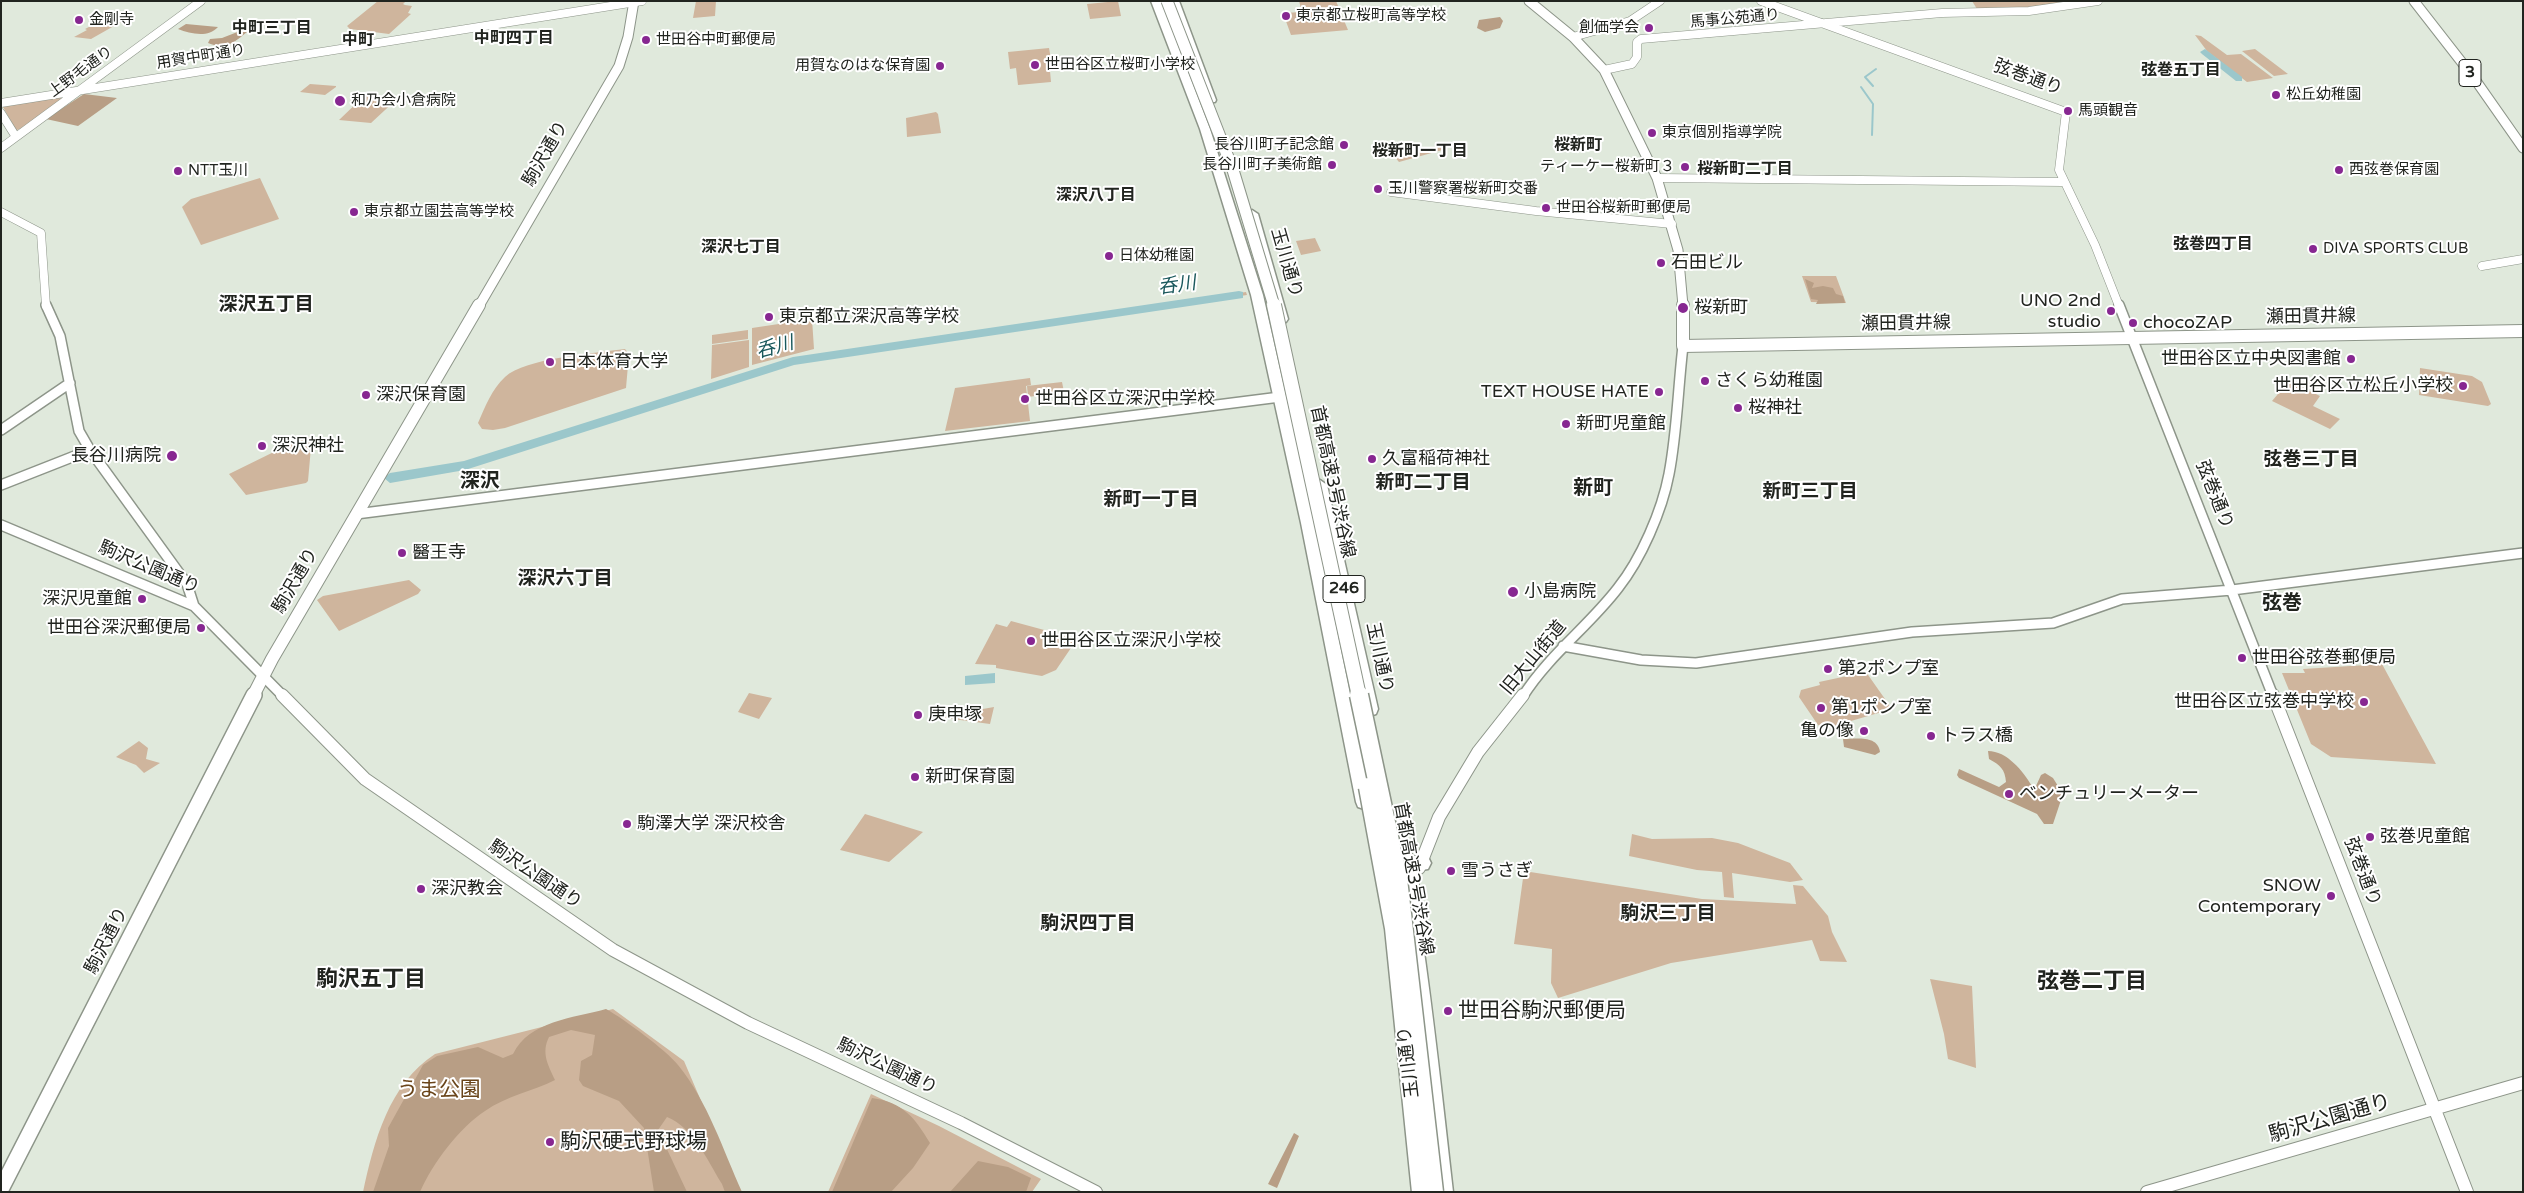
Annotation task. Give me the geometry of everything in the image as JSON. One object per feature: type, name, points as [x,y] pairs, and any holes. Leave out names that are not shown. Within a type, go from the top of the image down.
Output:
[{"type":"highway","name":"玉川通り","points":[[1156,1],[1194,97],[1233,214],[1257,295],[1308,523],[1390,924],[1396,1016],[1413,1192]]},
{"type":"highway","name":"首都高速3号渋谷線","points":[[1161,1],[1185,59],[1224,170],[1253,258],[1273,335],[1386,879],[1394,928],[1421,1192]]},
{"type":"highway","name":"首都高速3号渋谷線","points":[[1167,1],[1191,58],[1228,161],[1265,272],[1284,344],[1398,879],[1406,930],[1434,1192]]},
{"type":"highway","name":"玉川通り","points":[[1174,1],[1236,169],[1279,302],[1404,864],[1410,881],[1411,928],[1419,977],[1443,1192]]},
{"type":"highway","points":[[1404,864],[1422,863]]},
{"type":"main road","points":[[1529,1],[1573,37],[1604,70],[1657,178],[1672,224],[1678,250],[1682,288],[1683,346]]},
{"type":"main road","name":"3","points":[[2414,1],[2474,78],[2523,148]]},
{"type":"main road","name":"駒沢通り","points":[[1,1189],[264,675],[356,514],[619,66],[637,2]]},
{"type":"main road","name":"瀬田貫井線","points":[[1683,346],[2523,331]]},
{"type":"street","name":"上野毛通り","points":[[1,148],[201,1]]},
{"type":"street","points":[[1573,37],[1629,22],[1648,12],[1660,1]]},
{"type":"street","name":"弦巻通り","points":[[1761,1],[2066,112],[2059,170],[2063,182],[2095,245],[2467,1192]]},
{"type":"street","name":"馬事公苑通り","points":[[1604,70],[1632,64],[1637,57],[1637,42],[1641,40],[1823,22],[1951,13],[2029,11],[2098,1]]},
{"type":"street","name":"用賀中町通り","points":[[1,103],[637,2]]},
{"type":"street","points":[[1,113],[16,137]]},
{"type":"street","points":[[1657,178],[2063,182]]},
{"type":"street","points":[[1391,192],[1529,211],[1672,224]]},
{"type":"street","points":[[1,212],[35,228],[41,233],[46,307],[60,336],[78,428],[90,450],[187,584],[194,606]]},
{"type":"street","points":[[2482,266],[2523,259]]},
{"type":"street","name":"旧大山街道","points":[[1390,924],[1410,881],[1422,863],[1439,817],[1478,752],[1518,702],[1536,675],[1618,588],[1640,552],[1654,521],[1669,475],[1683,346]]},
{"type":"street","points":[[1,430],[70,383]]},
{"type":"street","points":[[356,514],[1280,397]]},
{"type":"street","points":[[1,485],[90,450]]},
{"type":"street","name":"駒沢公園通り","points":[[1,525],[194,606],[378,790],[613,950],[748,1023],[954,1120],[1096,1192]]},
{"type":"street","points":[[1563,646],[1641,660],[1696,663],[1912,632],[2053,623],[2122,599],[2232,590],[2523,553]]},
{"type":"street","name":"駒沢公園通り","points":[[2147,1192],[2523,1083]]},
{"type":"green space","points":[[378,1],[406,1],[403,4],[412,6],[408,13],[411,14],[389,34],[350,29],[347,26]]},
{"type":"green space","points":[[696,1],[716,1],[715,16],[693,18]]},
{"type":"green space","points":[[1118,1],[1121,16],[1090,19],[1087,4]]},
{"type":"green space","points":[[1299,1],[1336,1],[1348,30],[1291,35],[1283,13],[1302,12]]},
{"type":"green space","points":[[1972,1],[2084,1],[2053,7],[1977,9]]},
{"type":"green space","points":[[1500,17],[1503,21],[1500,28],[1485,32],[1477,28],[1479,20]]},
{"type":"green space","points":[[106,18],[121,22],[91,39],[74,37],[87,30],[85,29]]},
{"type":"green space","points":[[186,24],[218,27],[204,34],[178,29]]},
{"type":"green space","points":[[240,31],[247,32],[229,44],[219,46],[208,43],[210,39],[222,38]]},
{"type":"green space","points":[[2195,35],[2201,36],[2227,55],[2241,54],[2273,78],[2247,82],[2207,51]]},
{"type":"green space","points":[[1049,48],[1053,71],[1050,71],[1051,82],[1018,85],[1016,68],[1010,69],[1008,52]]},
{"type":"green space","points":[[2255,49],[2288,74],[2274,76],[2242,51]]},
{"type":"green space","points":[[310,84],[336,87],[325,95],[300,92]]},
{"type":"green space","points":[[84,94],[117,98],[78,126],[46,119]]},
{"type":"green space","points":[[365,95],[398,98],[371,123],[339,120]]},
{"type":"green space","points":[[65,97],[23,129],[16,130],[3,107],[8,104]]},
{"type":"green space","points":[[936,112],[941,133],[907,137],[906,118]]},
{"type":"green space","points":[[1445,146],[1446,149],[1399,162],[1393,155]]},
{"type":"green space","points":[[260,178],[279,219],[201,245],[182,207],[191,199]]},
{"type":"green space","points":[[1315,238],[1321,251],[1301,255],[1296,241]]},
{"type":"green space","points":[[1802,276],[1836,276],[1846,303],[1811,302]]},
{"type":"green space","points":[[1805,279],[1814,283],[1812,288],[1823,286],[1833,288],[1836,294],[1843,296],[1845,303],[1816,304],[1818,300],[1811,299]]},
{"type":"green space","points":[[1246,292],[1247,295],[962,337],[962,333]]},
{"type":"green space","points":[[812,319],[814,349],[752,365],[752,328]]},
{"type":"green space","points":[[748,330],[748,339],[712,344],[712,335]]},
{"type":"green space","points":[[946,335],[946,339],[793,362],[505,455],[442,472],[394,480],[396,475],[448,467],[475,460],[794,358]]},
{"type":"green space","points":[[749,340],[749,367],[711,379],[712,345]]},
{"type":"green space","points":[[625,349],[629,354],[626,388],[505,428],[482,429],[478,423],[496,387],[505,377],[515,371],[528,365],[562,357]]},
{"type":"green space","points":[[2420,368],[2472,376],[2482,382],[2491,404],[2488,406],[2419,395]]},
{"type":"green space","points":[[1030,378],[1031,385],[1026,386],[1030,421],[945,431],[955,388]]},
{"type":"green space","points":[[2289,381],[2320,396],[2313,406],[2340,419],[2330,429],[2272,401]]},
{"type":"green space","points":[[1062,382],[1064,392],[1028,397],[1027,386]]},
{"type":"green space","points":[[312,436],[308,481],[306,483],[246,495],[229,474],[288,445]]},
{"type":"green space","points":[[409,580],[421,590],[418,594],[339,631],[317,600],[323,596]]},
{"type":"green space","points":[[1011,621],[1070,637],[1073,645],[1056,670],[1042,676],[996,668],[996,665],[975,664],[996,624],[1007,627]]},
{"type":"green space","points":[[2382,664],[2436,764],[2331,757],[2311,744],[2282,673],[2305,673],[2303,669]]},
{"type":"green space","points":[[1866,672],[1892,709],[1827,728],[1818,725],[1799,697],[1801,690],[1820,685],[1819,682]]},
{"type":"green space","points":[[749,693],[772,698],[759,719],[738,712]]},
{"type":"green space","points":[[994,707],[990,724],[938,717]]},
{"type":"green space","points":[[1843,739],[1871,740],[1880,752],[1875,755],[1844,747]]},
{"type":"green space","points":[[139,741],[148,748],[146,759],[160,763],[144,773],[136,765],[116,757]]},
{"type":"green space","points":[[1988,751],[2002,754],[2008,758],[2019,768],[2032,786],[2036,786],[2041,775],[2045,773],[2053,778],[2063,794],[2053,824],[2044,824],[2037,814],[1959,778],[1957,775],[1959,769],[1999,787],[2006,782],[1999,765],[1989,759]]},
{"type":"green space","points":[[865,814],[923,832],[889,862],[840,850]]},
{"type":"green space","points":[[1632,834],[1652,839],[1712,838],[1738,843],[1790,863],[1803,880],[1790,882],[1732,873],[1734,898],[1724,897],[1722,872],[1697,870],[1629,856]]},
{"type":"green space","points":[[1524,871],[1702,899],[1796,904],[1793,885],[1803,886],[1828,916],[1832,932],[1847,962],[1820,961],[1812,940],[1671,963],[1558,998],[1551,983],[1552,949],[1514,944]]},
{"type":"green space","points":[[1930,979],[1972,986],[1976,1068],[1948,1059],[1944,1034]]},
{"type":"green space","name":"うま公園","points":[[606,1009],[664,1051],[689,1079],[714,1127],[742,1192],[725,1192],[699,1146],[685,1129],[667,1117],[658,1130],[687,1192],[654,1192],[644,1128],[619,1101],[583,1086],[579,1080],[581,1061],[592,1055],[595,1035],[571,1030],[549,1037],[547,1043],[546,1059],[555,1080],[502,1101],[466,1126],[439,1158],[420,1192],[373,1192],[389,1146],[388,1128],[423,1065],[437,1056],[478,1047],[503,1058],[513,1054],[520,1043],[530,1034],[553,1022]]},
{"type":"green space","name":"うま公園","points":[[613,1009],[684,1061],[740,1192],[363,1192],[378,1134],[395,1097],[419,1066],[435,1054]]},
{"type":"green space","points":[[871,1094],[939,1126],[1041,1179],[1032,1192],[828,1192]]},
{"type":"green space","points":[[872,1098],[900,1107],[919,1126],[930,1143],[913,1168],[891,1192],[832,1192]]},
{"type":"green space","points":[[1294,1133],[1299,1136],[1277,1188],[1268,1184]]},
{"type":"green space","points":[[978,1161],[1008,1167],[1031,1178],[1026,1192],[950,1192]]},
{"type":"water","points":[[2323,649],[2330,660],[2302,661],[2295,650]]},
{"type":"water","points":[[995,673],[995,683],[965,685],[965,676]]},
{"type":"waterway","points":[[2205,52],[2239,79]]},
{"type":"waterway","points":[[1873,86],[1865,77],[1876,69]]},
{"type":"waterway","points":[[1861,87],[1873,104],[1872,135]]},
{"type":"waterway","name":"呑川","points":[[390,478],[465,465],[793,361],[1239,295]]},
{"type":"place","name":"東京都立桜町高等学校","points":[[1286,16]]},
{"type":"place","name":"金剛寺","points":[[79,20]]},
{"type":"place","name":"創価学会","points":[[1649,28]]},
{"type":"place","name":"世田谷中町郵便局","points":[[646,40]]},
{"type":"place","name":"世田谷区立桜町小学校","points":[[1035,65]]},
{"type":"place","name":"用賀なのはな保育園","points":[[940,66]]},
{"type":"place","name":"松丘幼稚園","points":[[2276,95]]},
{"type":"place","name":"和乃会小倉病院","points":[[340,101]]},
{"type":"place","name":"馬頭観音","points":[[2068,111]]},
{"type":"place","name":"東京個別指導学院","points":[[1652,133]]},
{"type":"place","name":"長谷川町子記念館","points":[[1344,145]]},
{"type":"place","name":"長谷川町子美術館","points":[[1332,165]]},
{"type":"place","name":"ティーケー桜新町３","points":[[1685,167]]},
{"type":"place","name":"西弦巻保育園","points":[[2339,170]]},
{"type":"place","name":"NTT玉川","points":[[178,171]]},
{"type":"place","name":"玉川警察署桜新町交番","points":[[1378,189]]},
{"type":"place","name":"世田谷桜新町郵便局","points":[[1546,208]]},
{"type":"place","name":"東京都立園芸高等学校","points":[[354,212]]},
{"type":"place","name":"DIVA SPORTS CLUB","points":[[2313,249]]},
{"type":"place","name":"日体幼稚園","points":[[1109,256]]},
{"type":"place","name":"石田ビル","points":[[1661,263]]},
{"type":"place","name":"桜新町","points":[[1683,308]]},
{"type":"place","name":"UNO 2nd studio","points":[[2111,311]]},
{"type":"place","name":"東京都立深沢高等学校","points":[[769,317]]},
{"type":"place","name":"chocoZAP","points":[[2133,323]]},
{"type":"place","name":"世田谷区立中央図書館","points":[[2351,359]]},
{"type":"place","name":"日本体育大学","points":[[550,362]]},
{"type":"place","name":"さくら幼稚園","points":[[1705,381]]},
{"type":"place","name":"世田谷区立松丘小学校","points":[[2463,386]]},
{"type":"place","name":"TEXT HOUSE HATE","points":[[1659,392]]},
{"type":"place","name":"深沢保育園","points":[[366,395]]},
{"type":"place","name":"世田谷区立深沢中学校","points":[[1025,399]]},
{"type":"place","name":"桜神社","points":[[1738,408]]},
{"type":"place","name":"新町児童館","points":[[1566,424]]},
{"type":"place","name":"深沢神社","points":[[262,446]]},
{"type":"place","name":"長谷川病院","points":[[172,456]]},
{"type":"place","name":"久富稲荷神社","points":[[1372,459]]},
{"type":"place","name":"醫王寺","points":[[402,553]]},
{"type":"place","name":"小島病院","points":[[1513,592]]},
{"type":"place","name":"深沢児童館","points":[[142,599]]},
{"type":"place","name":"世田谷深沢郵便局","points":[[201,628]]},
{"type":"place","name":"世田谷区立深沢小学校","points":[[1031,641]]},
{"type":"place","name":"世田谷弦巻郵便局","points":[[2242,658]]},
{"type":"place","name":"第2ポンプ室","points":[[1828,669]]},
{"type":"place","name":"世田谷区立弦巻中学校","points":[[2364,702]]},
{"type":"place","name":"第1ポンプ室","points":[[1821,708]]},
{"type":"place","name":"庚申塚","points":[[918,715]]},
{"type":"place","name":"亀の像","points":[[1864,731]]},
{"type":"place","name":"トラス橋","points":[[1931,736]]},
{"type":"place","name":"新町保育園","points":[[915,777]]},
{"type":"place","name":"ベンチュリーメーター","points":[[2009,794]]},
{"type":"place","name":"駒澤大学 深沢校舎","points":[[627,824]]},
{"type":"place","name":"弦巻児童館","points":[[2370,837]]},
{"type":"place","name":"雪うさぎ","points":[[1451,871]]},
{"type":"place","name":"深沢教会","points":[[421,889]]},
{"type":"place","name":"SNOW Contemporary","points":[[2331,896]]},
{"type":"place","name":"世田谷駒沢郵便局","points":[[1448,1011]]},
{"type":"place","name":"駒沢硬式野球場","points":[[550,1142]]},
{"type":"district","name":"中町三丁目","points":[[272,29]]},
{"type":"district","name":"中町四丁目","points":[[514,39]]},
{"type":"district","name":"中町","points":[[358,41]]},
{"type":"district","name":"弦巻五丁目","points":[[2181,71]]},
{"type":"district","name":"桜新町","points":[[1578,146]]},
{"type":"district","name":"桜新町一丁目","points":[[1420,152]]},
{"type":"district","name":"桜新町二丁目","points":[[1745,170]]},
{"type":"district","name":"深沢八丁目","points":[[1096,196]]},
{"type":"district","name":"弦巻四丁目","points":[[2213,245]]},
{"type":"district","name":"深沢七丁目","points":[[741,248]]},
{"type":"district","name":"深沢五丁目","points":[[266,305]]},
{"type":"district","name":"弦巻三丁目","points":[[2311,460]]},
{"type":"district","name":"深沢","points":[[480,482]]},
{"type":"district","name":"新町二丁目","points":[[1423,483]]},
{"type":"district","name":"新町","points":[[1593,489]]},
{"type":"district","name":"新町三丁目","points":[[1810,492]]},
{"type":"district","name":"新町一丁目","points":[[1151,500]]},
{"type":"district","name":"深沢六丁目","points":[[565,579]]},
{"type":"district","name":"弦巻","points":[[2282,604]]},
{"type":"district","name":"駒沢三丁目","points":[[1668,914]]},
{"type":"district","name":"駒沢四丁目","points":[[1088,924]]},
{"type":"district","name":"駒沢五丁目","points":[[371,980]]},
{"type":"district","name":"弦巻二丁目","points":[[2092,982]]}]
